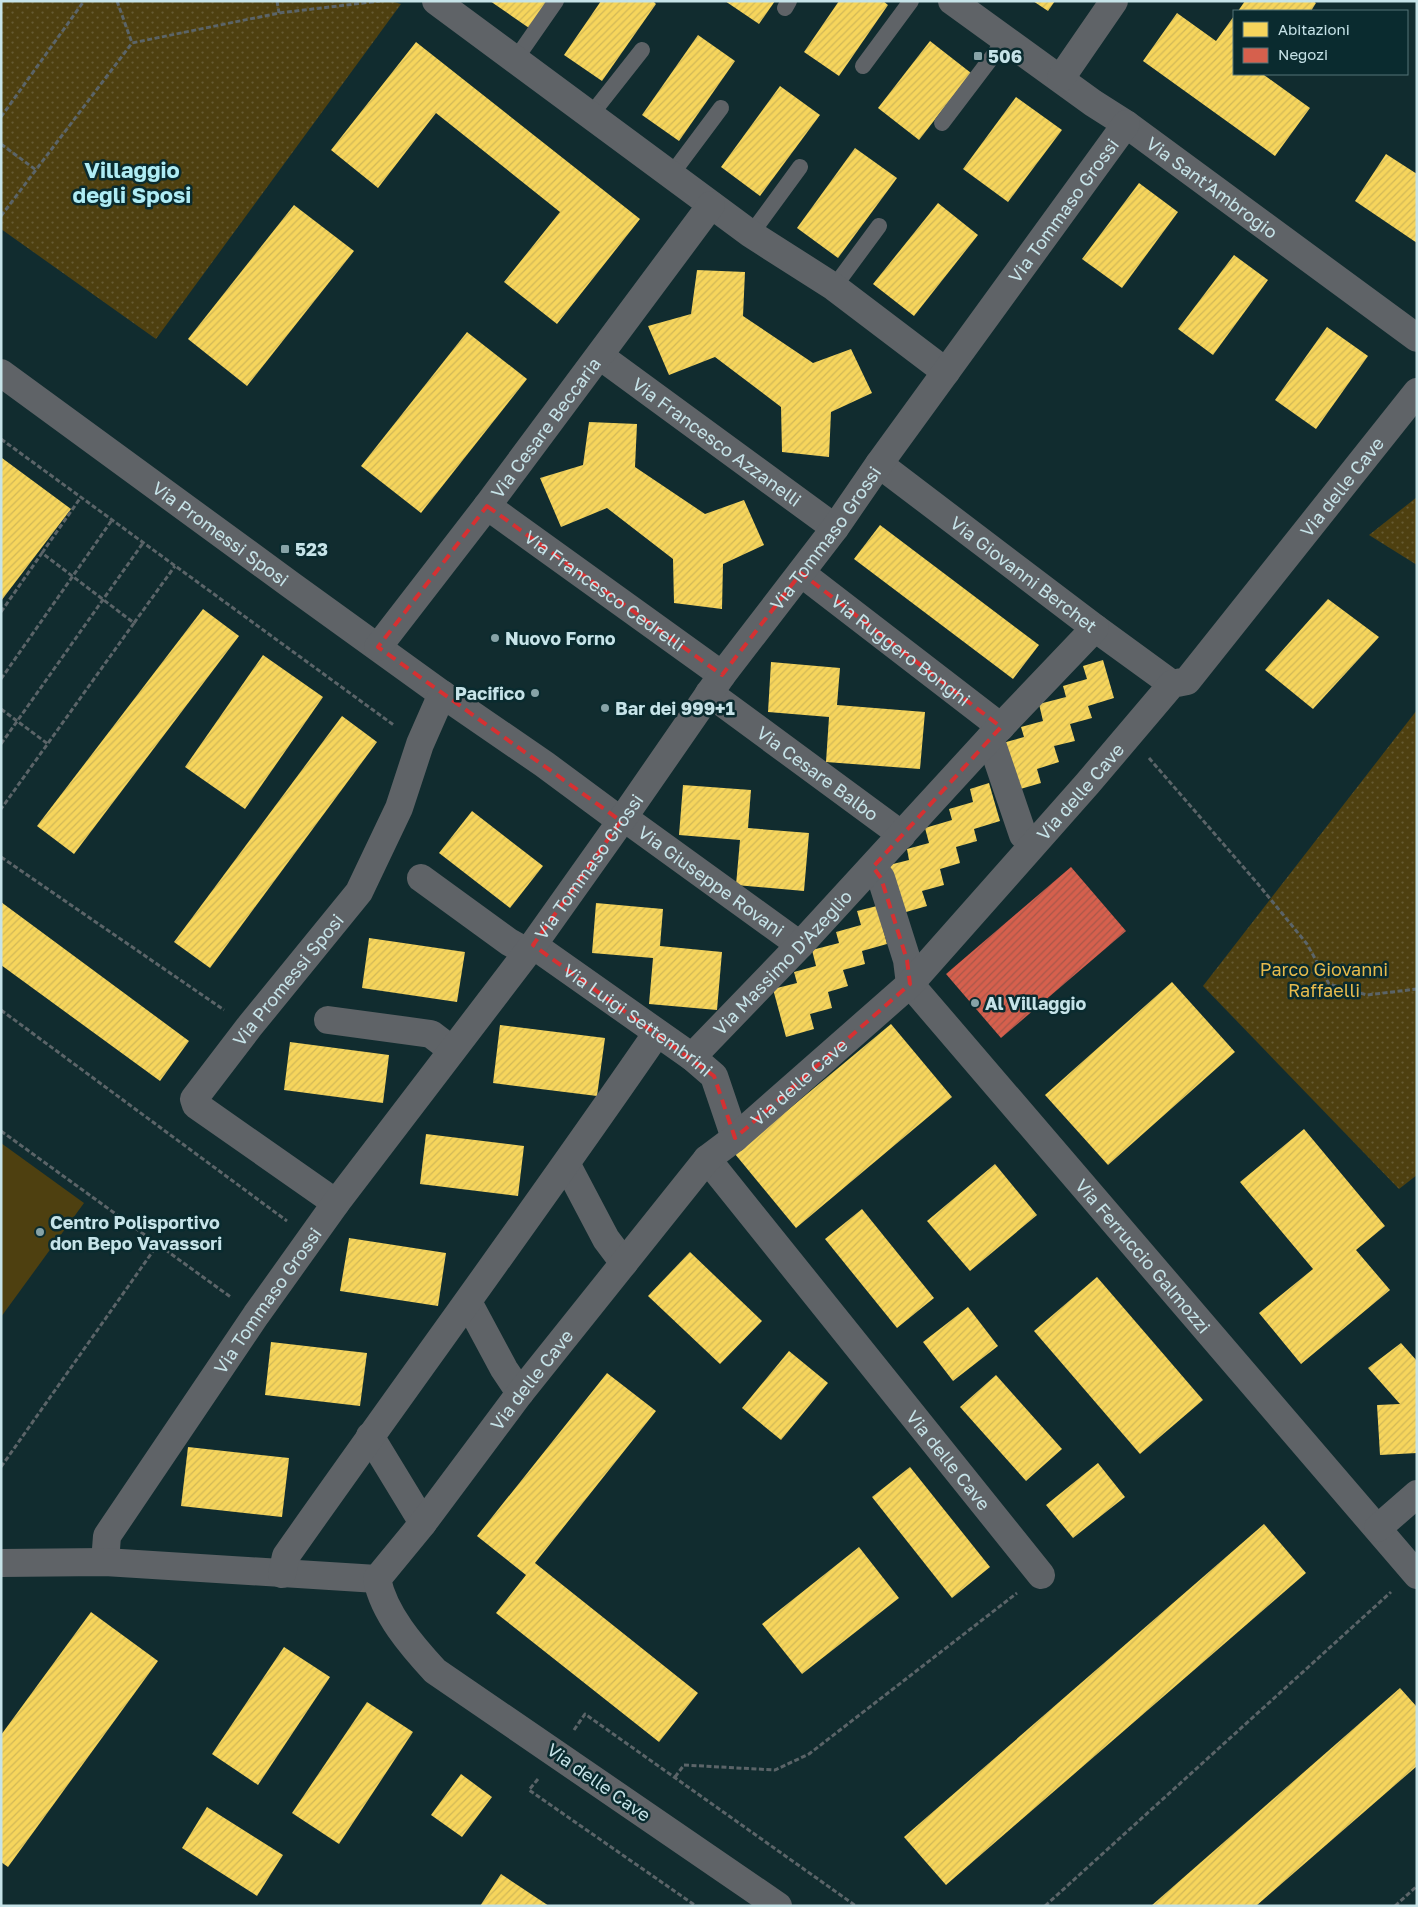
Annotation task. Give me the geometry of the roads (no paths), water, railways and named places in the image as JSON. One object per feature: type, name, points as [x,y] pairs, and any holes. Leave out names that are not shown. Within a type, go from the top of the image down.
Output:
[{"type":"street","points":[[436,1],[711,205],[751,234],[834,287],[946,372]]},
{"type":"street","name":"Via Sant'Ambrogio","points":[[952,1],[1126,124],[1417,338]]},
{"type":"street","points":[[1061,78],[1114,1]]},
{"type":"street","name":"Via Tommaso Grossi","points":[[105,1562],[107,1536],[256,1315],[336,1203],[530,948],[715,684],[835,528],[879,464],[1126,124]]},
{"type":"street","name":"Via Cesare Beccaria","points":[[378,647],[487,506],[711,205]]},
{"type":"street","name":"Via Francesco Azzanelli","points":[[600,356],[835,528]]},
{"type":"street","name":"Via Promessi Sposi","points":[[1,373],[442,694],[622,819]]},
{"type":"street","name":"Via delle Cave","points":[[778,1906],[435,1671],[423,1658],[389,1610],[380,1593],[377,1579],[423,1523],[520,1393],[707,1159],[735,1138],[910,984],[1088,783],[1172,684],[1187,681],[1417,392]]},
{"type":"street","name":"Via Giovanni Berchet","points":[[879,464],[1172,684]]},
{"type":"street","name":"Via Francesco Cedrelli","points":[[487,506],[715,684]]},
{"type":"street","name":"Via Ruggero Bonghi","points":[[801,573],[996,732]]},
{"type":"street","name":"Via Massimo D'Azeglio","points":[[692,1057],[800,945],[996,732],[1095,628]]},
{"type":"street","name":"Via Cesare Balbo","points":[[715,684],[902,835]]},
{"type":"street","name":"Via Promessi Sposi","points":[[336,1203],[227,1128],[194,1102],[195,1097],[249,1027],[359,892],[399,808],[420,744],[442,694]]},
{"type":"street","points":[[996,732],[1023,834]]},
{"type":"street","name":"Via Giuseppe Rovani","points":[[622,819],[800,945]]},
{"type":"street","points":[[873,867],[881,878],[887,896],[907,960],[910,984]]},
{"type":"street","name":"Via Tommaso Grossi","points":[[422,878],[509,942],[530,948]]},
{"type":"street","name":"Via Luigi Settembrini","points":[[530,948],[692,1057],[714,1076],[735,1138]]},
{"type":"street","name":"Via Ferruccio Galmozzi","points":[[910,984],[1415,1573]]},
{"type":"street","points":[[328,1020],[431,1034],[452,1050]]},
{"type":"street","points":[[282,1574],[286,1556],[370,1436],[567,1165],[657,1033]]},
{"type":"street","name":"Via delle Cave","points":[[707,1159],[1041,1575]]},
{"type":"street","points":[[567,1165],[606,1239],[624,1262]]},
{"type":"street","points":[[468,1302],[504,1369],[520,1393]]},
{"type":"street","points":[[370,1436],[423,1523]]},
{"type":"street","points":[[1378,1528],[1417,1494]]},
{"type":"street","points":[[1,1563],[105,1562],[377,1579]]},
{"type":"lane","points":[[515,60],[556,1]]},
{"type":"lane","points":[[863,66],[911,1]]},
{"type":"lane","points":[[942,123],[1005,40]]},
{"type":"lane","points":[[590,116],[642,50]]},
{"type":"lane","points":[[671,175],[721,108]]},
{"type":"lane","points":[[751,234],[800,167]]},
{"type":"lane","points":[[834,287],[879,226]]},
{"type":"place","name":"506","points":[[978,56]]},
{"type":"place","name":"523","points":[[285,549]]},
{"type":"place","name":"Nuovo Forno","points":[[495,638]]},
{"type":"place","name":"Pacifico","points":[[535,693]]},
{"type":"place","name":"Bar dei 999+1","points":[[605,708]]},
{"type":"place","name":"Al Villaggio","points":[[975,1003]]},
{"type":"place","name":"Centro Polisportivo don Bepo Vavassori","points":[[40,1232]]},
{"type":"district","name":"Villaggio degli Sposi","points":[[132,182]]},
{"type":"park label","name":"Parco Giovanni Raffaelli","points":[[1324,980]]}]
